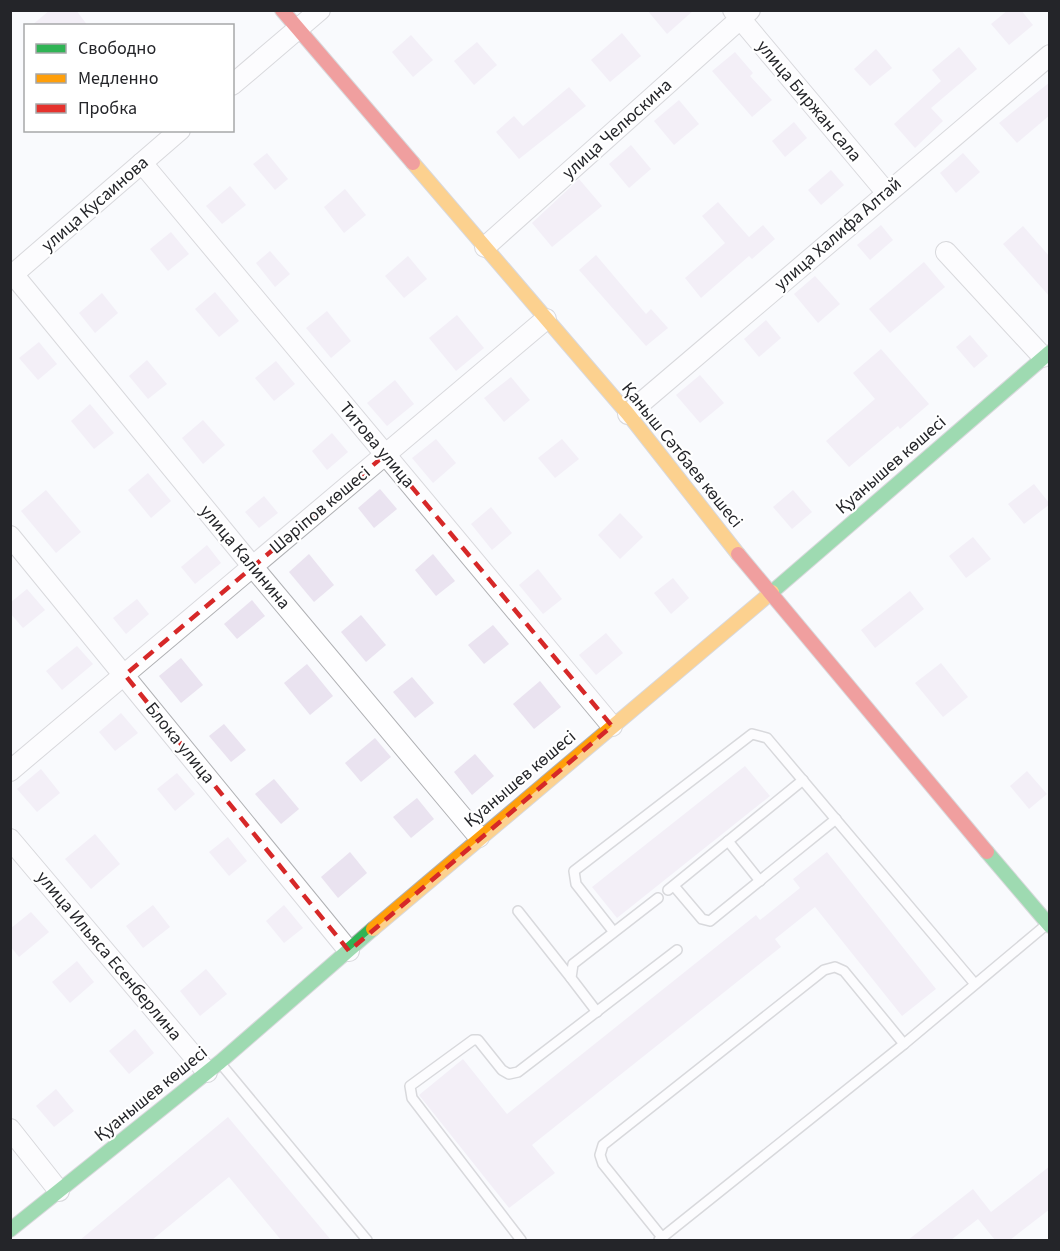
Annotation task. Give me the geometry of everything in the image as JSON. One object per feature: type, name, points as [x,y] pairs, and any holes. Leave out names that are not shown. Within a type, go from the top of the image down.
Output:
[{"type":"street","name":"Қаныш Сәтбаев көшесі","points":[[282,10],[628,414],[770,594],[1049,925]]},
{"type":"street","points":[[234,83],[320,10]]},
{"type":"street","name":"улица Биржан сала","points":[[741,13],[886,192]]},
{"type":"street","name":"улица Челюскина","points":[[485,248],[741,13]]},
{"type":"street","name":"улица Халифа Алтай","points":[[628,414],[886,192],[1050,55]]},
{"type":"street","name":"улица Кусаинова","points":[[12,274],[178,132]]},
{"type":"street","name":"Титова улица","points":[[142,163],[612,726]]},
{"type":"street","points":[[946,252],[1046,354]]},
{"type":"street","name":"улица Калинина","points":[[12,274],[478,837]]},
{"type":"street","name":"Шәріпов көшесі","points":[[10,771],[546,319]]},
{"type":"street","name":"Қуанышев көшесі","points":[[10,1230],[213,1067],[478,837],[770,594],[1046,354]]},
{"type":"street","name":"Блока улица","points":[[10,536],[349,951]]},
{"type":"street","name":"улица Ильяса Есенберлина","points":[[10,839],[213,1067]]},
{"type":"street","points":[[10,1129],[59,1191]]},
{"type":"lane","points":[[613,931],[576,884],[574,871],[752,734],[768,738],[975,984]]},
{"type":"lane","points":[[803,780],[671,888],[706,922],[836,819]]},
{"type":"lane","points":[[728,841],[760,881]]},
{"type":"lane","points":[[571,978],[573,964],[658,898]]},
{"type":"lane","points":[[518,911],[597,1012]]},
{"type":"lane","points":[[904,1044],[844,971],[835,966],[824,970],[612,1137],[603,1145],[600,1155],[603,1164],[660,1238],[904,1044],[1049,925]]},
{"type":"lane","points":[[521,1240],[412,1098],[410,1086],[473,1040],[478,1040],[502,1070],[509,1074],[518,1072],[677,950]]},
{"type":"lane","points":[[213,1067],[367,1240]]},
{"type":"highlighted area","points":[[385,455],[612,726],[349,951],[125,675]]},
{"type":"building","points":[[50,10],[76,10],[86,24],[33,24]]},
{"type":"building","points":[[647,10],[694,10],[667,34]]},
{"type":"building","points":[[1008,10],[1021,10],[1033,25],[1009,45],[991,24]]},
{"type":"building","points":[[622,33],[641,56],[610,82],[591,60]]},
{"type":"building","points":[[411,35],[433,60],[413,77],[392,52]]},
{"type":"building","points":[[477,42],[497,65],[474,85],[454,61]]},
{"type":"building","points":[[959,47],[977,69],[931,108],[943,121],[915,148],[894,124],[941,81],[932,70]]},
{"type":"building","points":[[876,49],[892,68],[870,86],[854,69]]},
{"type":"building","points":[[735,52],[753,73],[750,76],[772,100],[752,117],[712,71]]},
{"type":"building","points":[[1050,82],[1050,115],[1017,143],[999,123]]},
{"type":"building","points":[[569,87],[586,106],[519,159],[496,132],[514,116],[523,126]]},
{"type":"building","points":[[679,100],[699,124],[674,145],[654,121]]},
{"type":"building","points":[[794,122],[807,138],[785,157],[772,141]]},
{"type":"building","points":[[631,145],[651,169],[629,188],[609,164]]},
{"type":"building","points":[[267,153],[288,179],[275,190],[253,164]]},
{"type":"building","points":[[963,153],[980,172],[956,193],[940,173]]},
{"type":"building","points":[[831,170],[844,185],[821,205],[808,190]]},
{"type":"building","points":[[579,179],[602,206],[552,247],[532,223]]},
{"type":"building","points":[[230,186],[246,205],[222,224],[206,206]]},
{"type":"building","points":[[345,189],[366,215],[344,233],[324,207]]},
{"type":"building","points":[[718,202],[749,237],[763,225],[775,239],[752,259],[749,256],[701,298],[685,278],[725,243],[702,216]]},
{"type":"building","points":[[881,225],[893,240],[870,260],[857,245]]},
{"type":"building","points":[[1023,226],[1050,257],[1050,297],[1003,244]]},
{"type":"building","points":[[171,232],[189,254],[168,271],[150,249]]},
{"type":"building","points":[[270,251],[290,274],[275,287],[256,263]]},
{"type":"building","points":[[596,255],[646,314],[651,309],[668,328],[646,346],[579,270]]},
{"type":"building","points":[[408,256],[427,279],[404,298],[385,276]]},
{"type":"building","points":[[924,262],[945,287],[890,333],[869,309]]},
{"type":"building","points":[[815,276],[840,304],[818,323],[794,294]]},
{"type":"building","points":[[215,292],[239,321],[219,337],[195,309]]},
{"type":"building","points":[[102,293],[118,313],[95,333],[79,313]]},
{"type":"building","points":[[327,311],[351,341],[331,358],[306,328]]},
{"type":"building","points":[[457,315],[484,348],[456,371],[429,338]]},
{"type":"building","points":[[766,320],[781,338],[759,357],[744,339]]},
{"type":"building","points":[[970,335],[988,356],[974,368],[956,347]]},
{"type":"building","points":[[39,342],[57,364],[38,380],[19,358]]},
{"type":"building","points":[[881,349],[929,404],[900,429],[898,426],[849,467],[826,441],[875,399],[853,373]]},
{"type":"building","points":[[147,360],[167,384],[148,399],[129,376]]},
{"type":"building","points":[[276,361],[295,384],[274,401],[255,378]]},
{"type":"building","points":[[700,375],[724,403],[700,423],[676,395]]},
{"type":"building","points":[[511,377],[530,400],[504,422],[484,398]]},
{"type":"building","points":[[395,380],[414,404],[387,426],[367,403]]},
{"type":"building","points":[[90,404],[114,433],[94,449],[71,421]]},
{"type":"building","points":[[203,420],[225,445],[203,464],[182,438]]},
{"type":"building","points":[[332,433],[348,452],[327,470],[312,451]]},
{"type":"building","points":[[436,439],[456,463],[433,483],[412,458]]},
{"type":"building","points":[[562,439],[579,459],[555,478],[538,458]]},
{"type":"building","points":[[148,473],[171,501],[151,518],[128,490]]},
{"type":"building","points":[[1034,484],[1050,504],[1024,524],[1008,504]]},
{"type":"building","points":[[380,489],[397,509],[374,528],[358,508]]},
{"type":"building","points":[[46,490],[81,532],[56,553],[21,511]]},
{"type":"building","points":[[793,490],[812,512],[792,529],[773,507]]},
{"type":"building","points":[[264,496],[278,513],[259,528],[245,512]]},
{"type":"building","points":[[491,507],[512,533],[492,550],[471,524]]},
{"type":"building","points":[[620,513],[643,537],[620,559],[598,535]]},
{"type":"building","points":[[973,537],[991,559],[966,578],[949,556]]},
{"type":"building","points":[[207,545],[221,563],[195,584],[181,567]]},
{"type":"building","points":[[309,554],[334,585],[314,602],[289,572]]},
{"type":"building","points":[[433,554],[455,581],[436,596],[415,570]]},
{"type":"building","points":[[538,569],[562,599],[543,614],[519,585]]},
{"type":"building","points":[[673,578],[689,598],[671,614],[654,593]]},
{"type":"building","points":[[27,589],[45,610],[23,628],[10,613],[10,603]]},
{"type":"building","points":[[910,591],[924,609],[875,648],[861,630]]},
{"type":"building","points":[[137,599],[149,614],[126,634],[113,618]]},
{"type":"building","points":[[252,600],[265,616],[237,639],[224,624]]},
{"type":"building","points":[[361,615],[386,645],[366,662],[341,632]]},
{"type":"building","points":[[493,625],[509,644],[484,664],[468,645]]},
{"type":"building","points":[[606,633],[623,653],[596,675],[579,655]]},
{"type":"building","points":[[77,646],[93,664],[62,690],[46,671]]},
{"type":"building","points":[[181,658],[203,685],[181,703],[159,676]]},
{"type":"building","points":[[941,663],[968,697],[943,717],[915,683]]},
{"type":"building","points":[[307,664],[333,696],[310,715],[284,683]]},
{"type":"building","points":[[412,677],[434,703],[415,718],[393,692]]},
{"type":"building","points":[[540,681],[561,707],[534,729],[513,704]]},
{"type":"building","points":[[121,713],[138,733],[115,751],[99,732]]},
{"type":"building","points":[[224,724],[246,750],[231,762],[209,736]]},
{"type":"building","points":[[375,738],[391,757],[361,782],[345,763]]},
{"type":"building","points":[[475,754],[494,776],[472,795],[454,772]]},
{"type":"building","points":[[745,766],[770,796],[617,918],[592,887]]},
{"type":"building","points":[[41,769],[60,793],[37,812],[17,789]]},
{"type":"building","points":[[1027,771],[1047,794],[1029,809],[1010,786]]},
{"type":"building","points":[[177,773],[195,794],[175,811],[157,789]]},
{"type":"building","points":[[274,779],[299,809],[281,824],[255,794]]},
{"type":"building","points":[[417,798],[434,819],[411,838],[393,817]]},
{"type":"building","points":[[95,834],[120,864],[91,889],[65,859]]},
{"type":"building","points":[[228,837],[247,861],[229,876],[209,852]]},
{"type":"building","points":[[350,852],[367,873],[338,898],[321,877]]},
{"type":"building","points":[[827,852],[936,989],[902,1016],[815,907],[775,939],[781,947],[532,1145],[555,1173],[509,1208],[419,1095],[463,1059],[507,1114],[756,915],[760,920],[800,888],[793,879]]},
{"type":"building","points":[[153,905],[170,927],[143,948],[126,926]]},
{"type":"building","points":[[284,905],[303,928],[284,943],[266,921]]},
{"type":"building","points":[[31,912],[49,932],[19,957],[10,946],[10,929]]},
{"type":"building","points":[[77,961],[94,982],[70,1003],[52,982]]},
{"type":"building","points":[[206,969],[227,994],[200,1016],[180,991]]},
{"type":"building","points":[[135,1029],[154,1053],[129,1074],[109,1051]]},
{"type":"building","points":[[56,1089],[74,1111],[54,1127],[36,1106]]},
{"type":"building","points":[[228,1117],[331,1240],[281,1240],[229,1177],[152,1240],[80,1240]]},
{"type":"building","points":[[1050,1166],[1050,1209],[1010,1240],[995,1240],[978,1219],[951,1240],[908,1240],[973,1189],[991,1212]]},
{"type":"traffic: fast","points":[[772,592],[1050,352]]},
{"type":"traffic: fast","points":[[987,852],[1050,926]]},
{"type":"traffic: fast","points":[[10,1230],[220,1062],[373,929]]},
{"type":"traffic: slow","points":[[413,163],[628,414],[738,554]]},
{"type":"traffic: slow","points":[[373,929],[772,592]]},
{"type":"traffic: jam","points":[[282,10],[413,163]]},
{"type":"traffic: jam","points":[[738,554],[987,852]]}]
